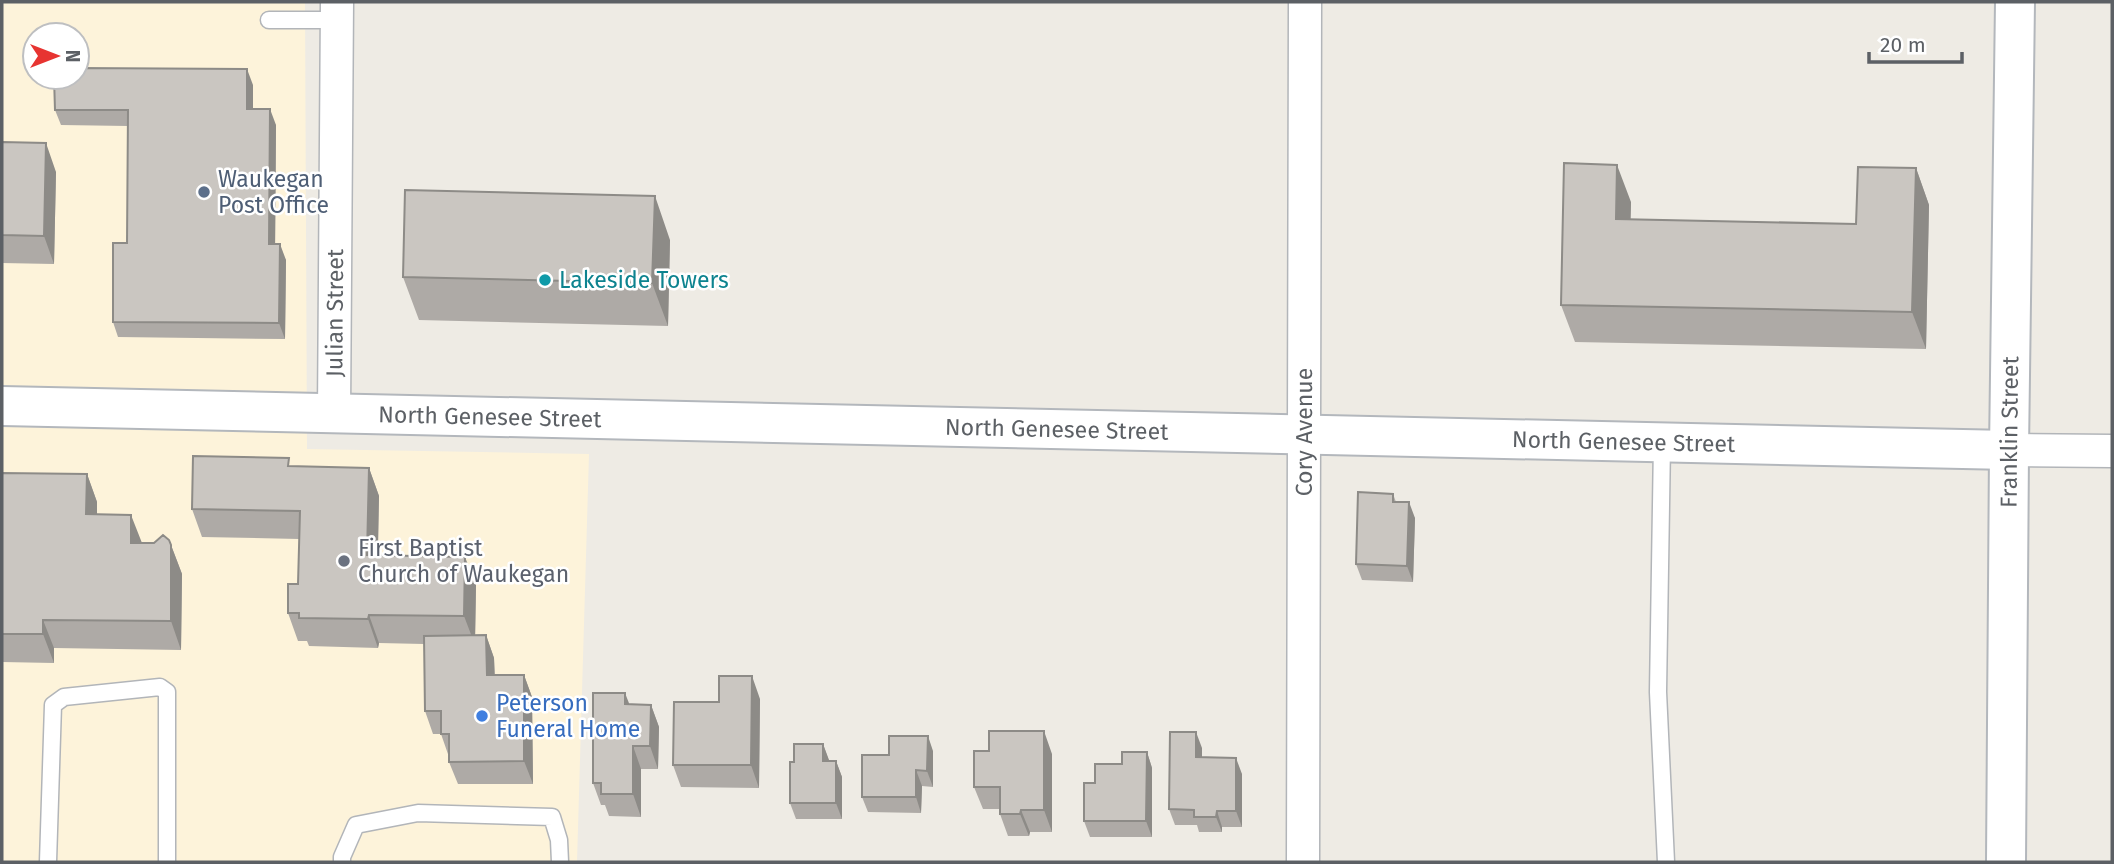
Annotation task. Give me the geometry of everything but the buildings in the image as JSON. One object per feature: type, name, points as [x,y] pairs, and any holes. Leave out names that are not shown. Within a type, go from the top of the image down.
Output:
[{"type":"street","name":"Cory Avenue","points":[[1303,862],[1305,2]]},
{"type":"street","name":"Franklin Street","points":[[2006,862],[2015,2]]},
{"type":"street","name":"Julian Street","points":[[334,413],[337,11]]},
{"type":"street","name":"North Genesee Street","points":[[2,406],[2112,452]]},
{"type":"lane","points":[[269,20],[337,11]]},
{"type":"lane","points":[[1662,443],[1658,692],[1666,862]]},
{"type":"lane","points":[[48,862],[53,705],[64,697],[160,687],[167,692],[167,862]]},
{"type":"lane","points":[[342,862],[356,825],[418,813],[552,817],[559,840],[560,862]]},
{"type":"shaded area","points":[[2,2],[305,2],[307,449],[589,454],[577,862],[2,862]]},
{"type":"place","name":"Waukegan Post Office","points":[[204,192]]},
{"type":"place","name":"Lakeside Towers","points":[[545,280]]},
{"type":"place","name":"First Baptist Church of Waukegan","points":[[344,561]]},
{"type":"place","name":"Peterson Funeral Home","points":[[482,716]]}]
